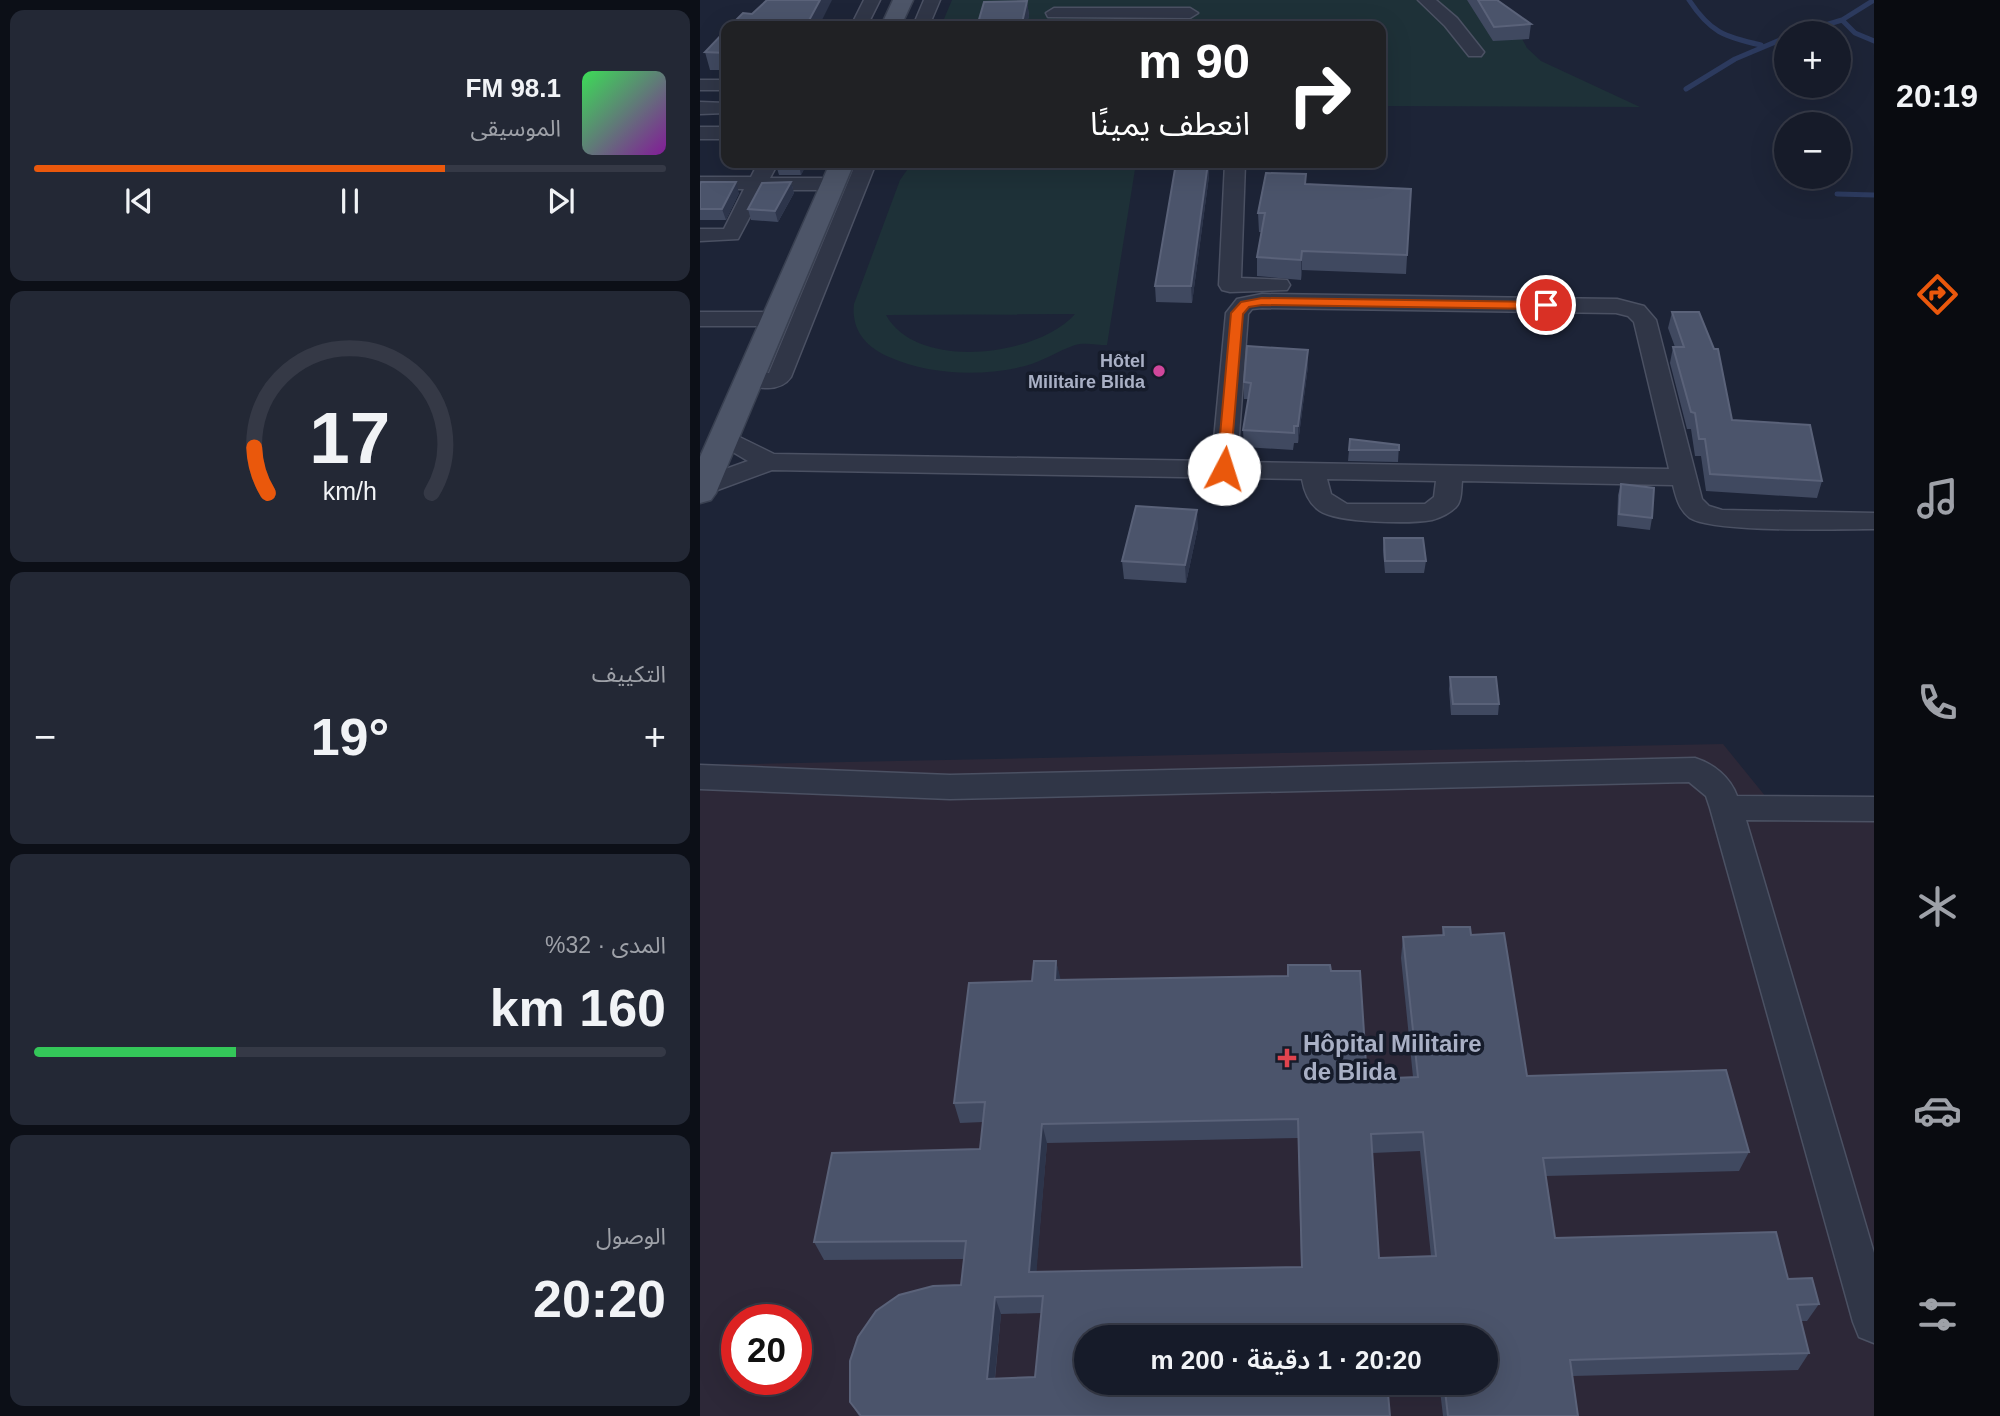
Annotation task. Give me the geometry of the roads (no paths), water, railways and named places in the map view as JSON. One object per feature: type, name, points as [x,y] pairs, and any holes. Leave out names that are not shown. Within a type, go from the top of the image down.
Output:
[{"type":"main road","points":[[893,21],[902,0]]},
{"type":"main road","points":[[903,21],[912,0]]},
{"type":"main road","points":[[701,480],[725,436],[750,380],[840,168]]},
{"type":"main road","points":[[701,480],[762,318],[826,174]]},
{"type":"lane","points":[[862,21],[872,0]]},
{"type":"lane","points":[[923,21],[932,0]]},
{"type":"lane","points":[[1426,0],[1451,22],[1475,52]]},
{"type":"lane","points":[[1054,13],[1190,13]]},
{"type":"lane","points":[[700,85],[721,85]]},
{"type":"lane","points":[[700,100],[721,101]]},
{"type":"lane","points":[[700,108],[721,108]]},
{"type":"lane","points":[[700,133],[721,133]]},
{"type":"lane","points":[[700,235],[731,235],[765,168]]},
{"type":"lane","points":[[750,380],[773,381],[779,377],[864,168]]},
{"type":"lane","points":[[1235,168],[1230,285],[1643,290]]},
{"type":"lane","points":[[700,183],[757,184],[826,174]]},
{"type":"lane","points":[[1224,469],[1237,313],[1245,304],[1262,301],[1626,308],[1643,315],[1690,502],[1700,512],[1708,516],[1874,521]]},
{"type":"lane","points":[[700,319],[762,318]]},
{"type":"lane","points":[[725,436],[769,462]]},
{"type":"lane","points":[[701,480],[769,462],[1684,477]]},
{"type":"lane","points":[[1314,471],[1314,485],[1321,500],[1335,510],[1347,512],[1430,512],[1447,501],[1450,473]]},
{"type":"lane","points":[[700,777],[950,787],[1695,770],[1719,789],[1726,808],[1874,1322]]},
{"type":"lane","points":[[1726,808],[1874,809]]},
{"type":"waterway","points":[[1689,0],[1719,32],[1761,45]]},
{"type":"waterway","points":[[1842,20],[1874,0]]},
{"type":"waterway","points":[[1842,20],[1855,33],[1874,41]]},
{"type":"waterway","points":[[1686,89],[1735,59],[1774,42]]},
{"type":"waterway","points":[[1837,194],[1874,195]]},
{"type":"place","name":"Hôtel Militaire Blida","points":[[1159,371]]},
{"type":"place","name":"Hôpital Militaire de Blida","points":[[1287,1058]]}]
